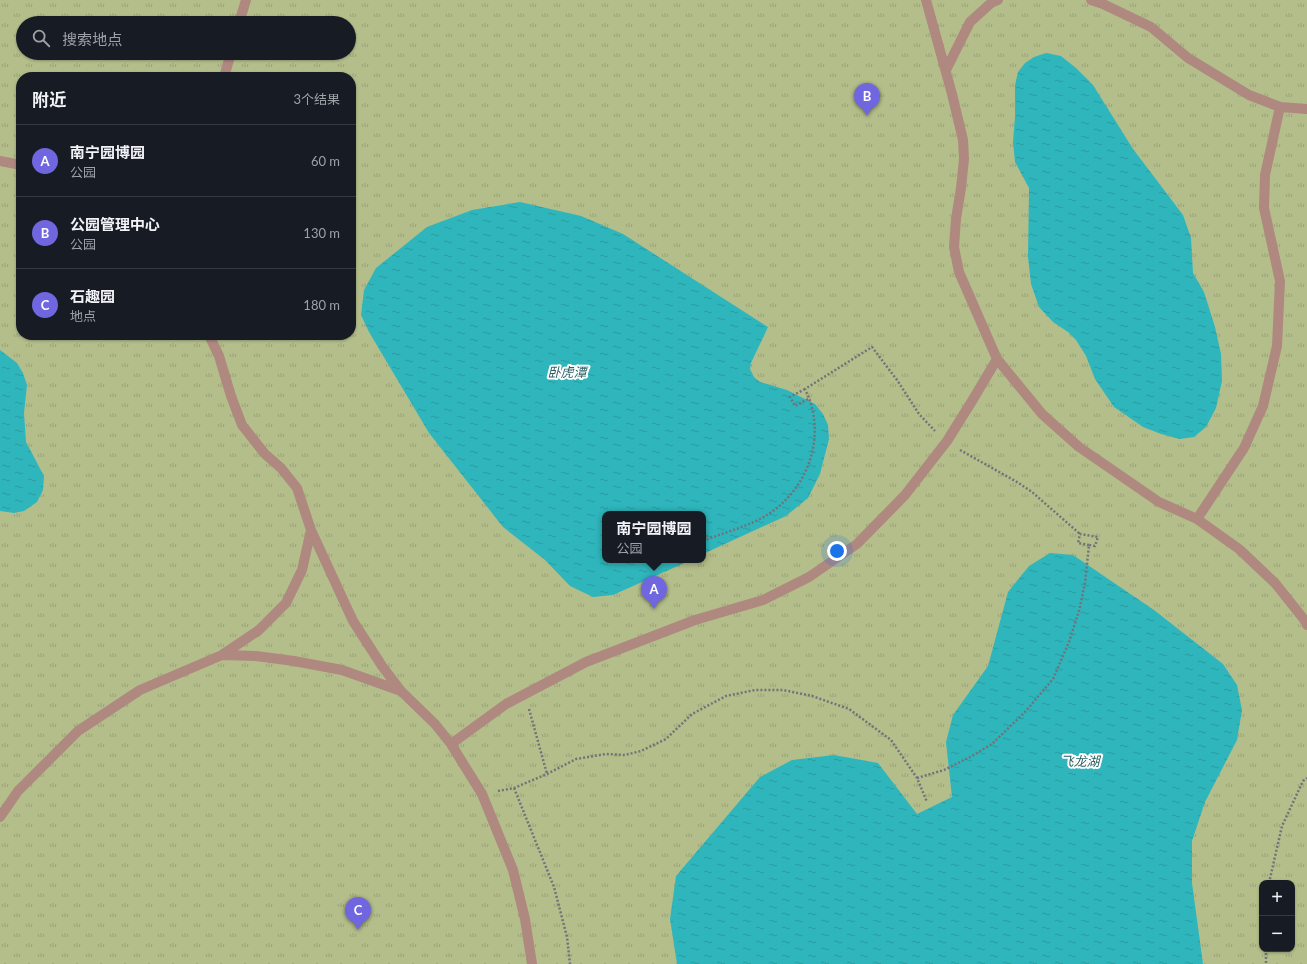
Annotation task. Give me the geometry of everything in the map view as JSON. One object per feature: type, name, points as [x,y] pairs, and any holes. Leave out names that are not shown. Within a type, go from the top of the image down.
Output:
[{"type":"street","points":[[241,16],[246,0]]},
{"type":"street","points":[[926,0],[946,70],[963,140],[964,159],[962,188],[956,219],[954,247],[959,272],[997,359],[1042,414],[1079,448],[1159,502],[1197,519],[1239,550],[1275,583],[1307,625]]},
{"type":"street","points":[[946,70],[970,22],[991,3],[998,0]]},
{"type":"street","points":[[1091,0],[1102,2],[1151,27],[1188,58],[1249,95],[1280,107],[1307,109]]},
{"type":"street","points":[[225,72],[229,60]]},
{"type":"street","points":[[1197,519],[1244,448],[1263,406],[1276,346],[1280,282],[1264,208],[1265,175],[1280,107]]},
{"type":"street","points":[[0,161],[16,164]]},
{"type":"street","points":[[211,340],[220,356],[231,396],[242,425],[265,454],[281,468],[297,488],[311,530],[353,621],[382,666],[401,690],[436,724],[451,744],[482,794],[513,870],[525,919],[532,964]]},
{"type":"street","points":[[451,744],[506,704],[586,662],[695,620],[763,600],[809,578],[857,544],[905,496],[947,440],[997,359]]},
{"type":"street","points":[[0,817],[18,792],[78,731],[140,690],[222,655],[259,630],[286,603],[302,570],[311,530]]},
{"type":"street","points":[[222,655],[256,656],[342,670],[401,690]]},
{"type":"path","points":[[810,398],[795,406],[790,397],[872,347],[897,380],[919,414],[932,429],[961,451],[1032,492],[1080,534],[1098,538],[1095,546],[1078,542],[1080,534]]},
{"type":"path","points":[[706,535],[708,539],[756,521],[770,513],[788,499],[802,480],[811,459],[815,429],[814,414],[810,398],[805,389]]},
{"type":"path","points":[[916,778],[944,770],[992,744],[1025,712],[1053,679],[1069,642],[1079,611],[1085,583],[1089,545]]},
{"type":"path","points":[[482,794],[514,788],[547,774],[576,759],[606,754],[625,755],[641,752],[666,739],[692,714],[726,696],[755,690],[783,690],[812,696],[849,709],[891,740],[916,778],[927,802]]},
{"type":"path","points":[[525,695],[547,774]]},
{"type":"path","points":[[1270,880],[1282,826],[1303,781],[1307,778]]},
{"type":"path","points":[[514,788],[554,886],[567,937],[570,964]]},
{"type":"path","points":[[1266,952],[1266,964]]},
{"type":"green space","points":[[0,0],[1307,0],[1307,964],[0,964]]},
{"type":"water","points":[[1046,53],[1061,56],[1093,85],[1133,149],[1183,215],[1191,238],[1193,273],[1204,292],[1215,327],[1221,354],[1222,381],[1216,408],[1206,427],[1194,437],[1180,439],[1161,434],[1143,427],[1114,407],[1095,379],[1086,356],[1076,340],[1068,332],[1053,322],[1039,307],[1031,284],[1028,257],[1029,188],[1015,162],[1013,142],[1015,85],[1018,72],[1025,63],[1034,57]]},
{"type":"water","name":"卧虎潭","points":[[520,202],[581,216],[623,234],[768,327],[751,363],[750,369],[754,377],[760,382],[787,390],[815,404],[823,414],[828,425],[829,439],[820,474],[808,498],[786,516],[706,553],[706,511],[602,511],[602,563],[684,563],[613,595],[593,597],[570,586],[545,560],[503,527],[429,433],[369,332],[361,315],[364,290],[376,268],[427,227],[472,210]]},
{"type":"water","points":[[0,350],[17,363],[23,373],[27,385],[24,413],[26,442],[44,476],[43,490],[37,502],[24,511],[14,513],[0,511]]},
{"type":"water","name":"飞龙湖","points":[[1050,553],[1073,555],[1154,610],[1223,664],[1237,685],[1242,710],[1237,740],[1205,802],[1192,841],[1192,883],[1203,964],[677,964],[670,919],[676,876],[760,777],[792,760],[834,755],[878,763],[917,814],[952,797],[946,742],[953,715],[988,666],[1008,592],[1029,566]]},
{"type":"place","name":"公园管理中心","points":[[867,116]]},
{"type":"place","name":"南宁园博园","points":[[654,609]]},
{"type":"place","name":"石趣园","points":[[358,930]]}]
